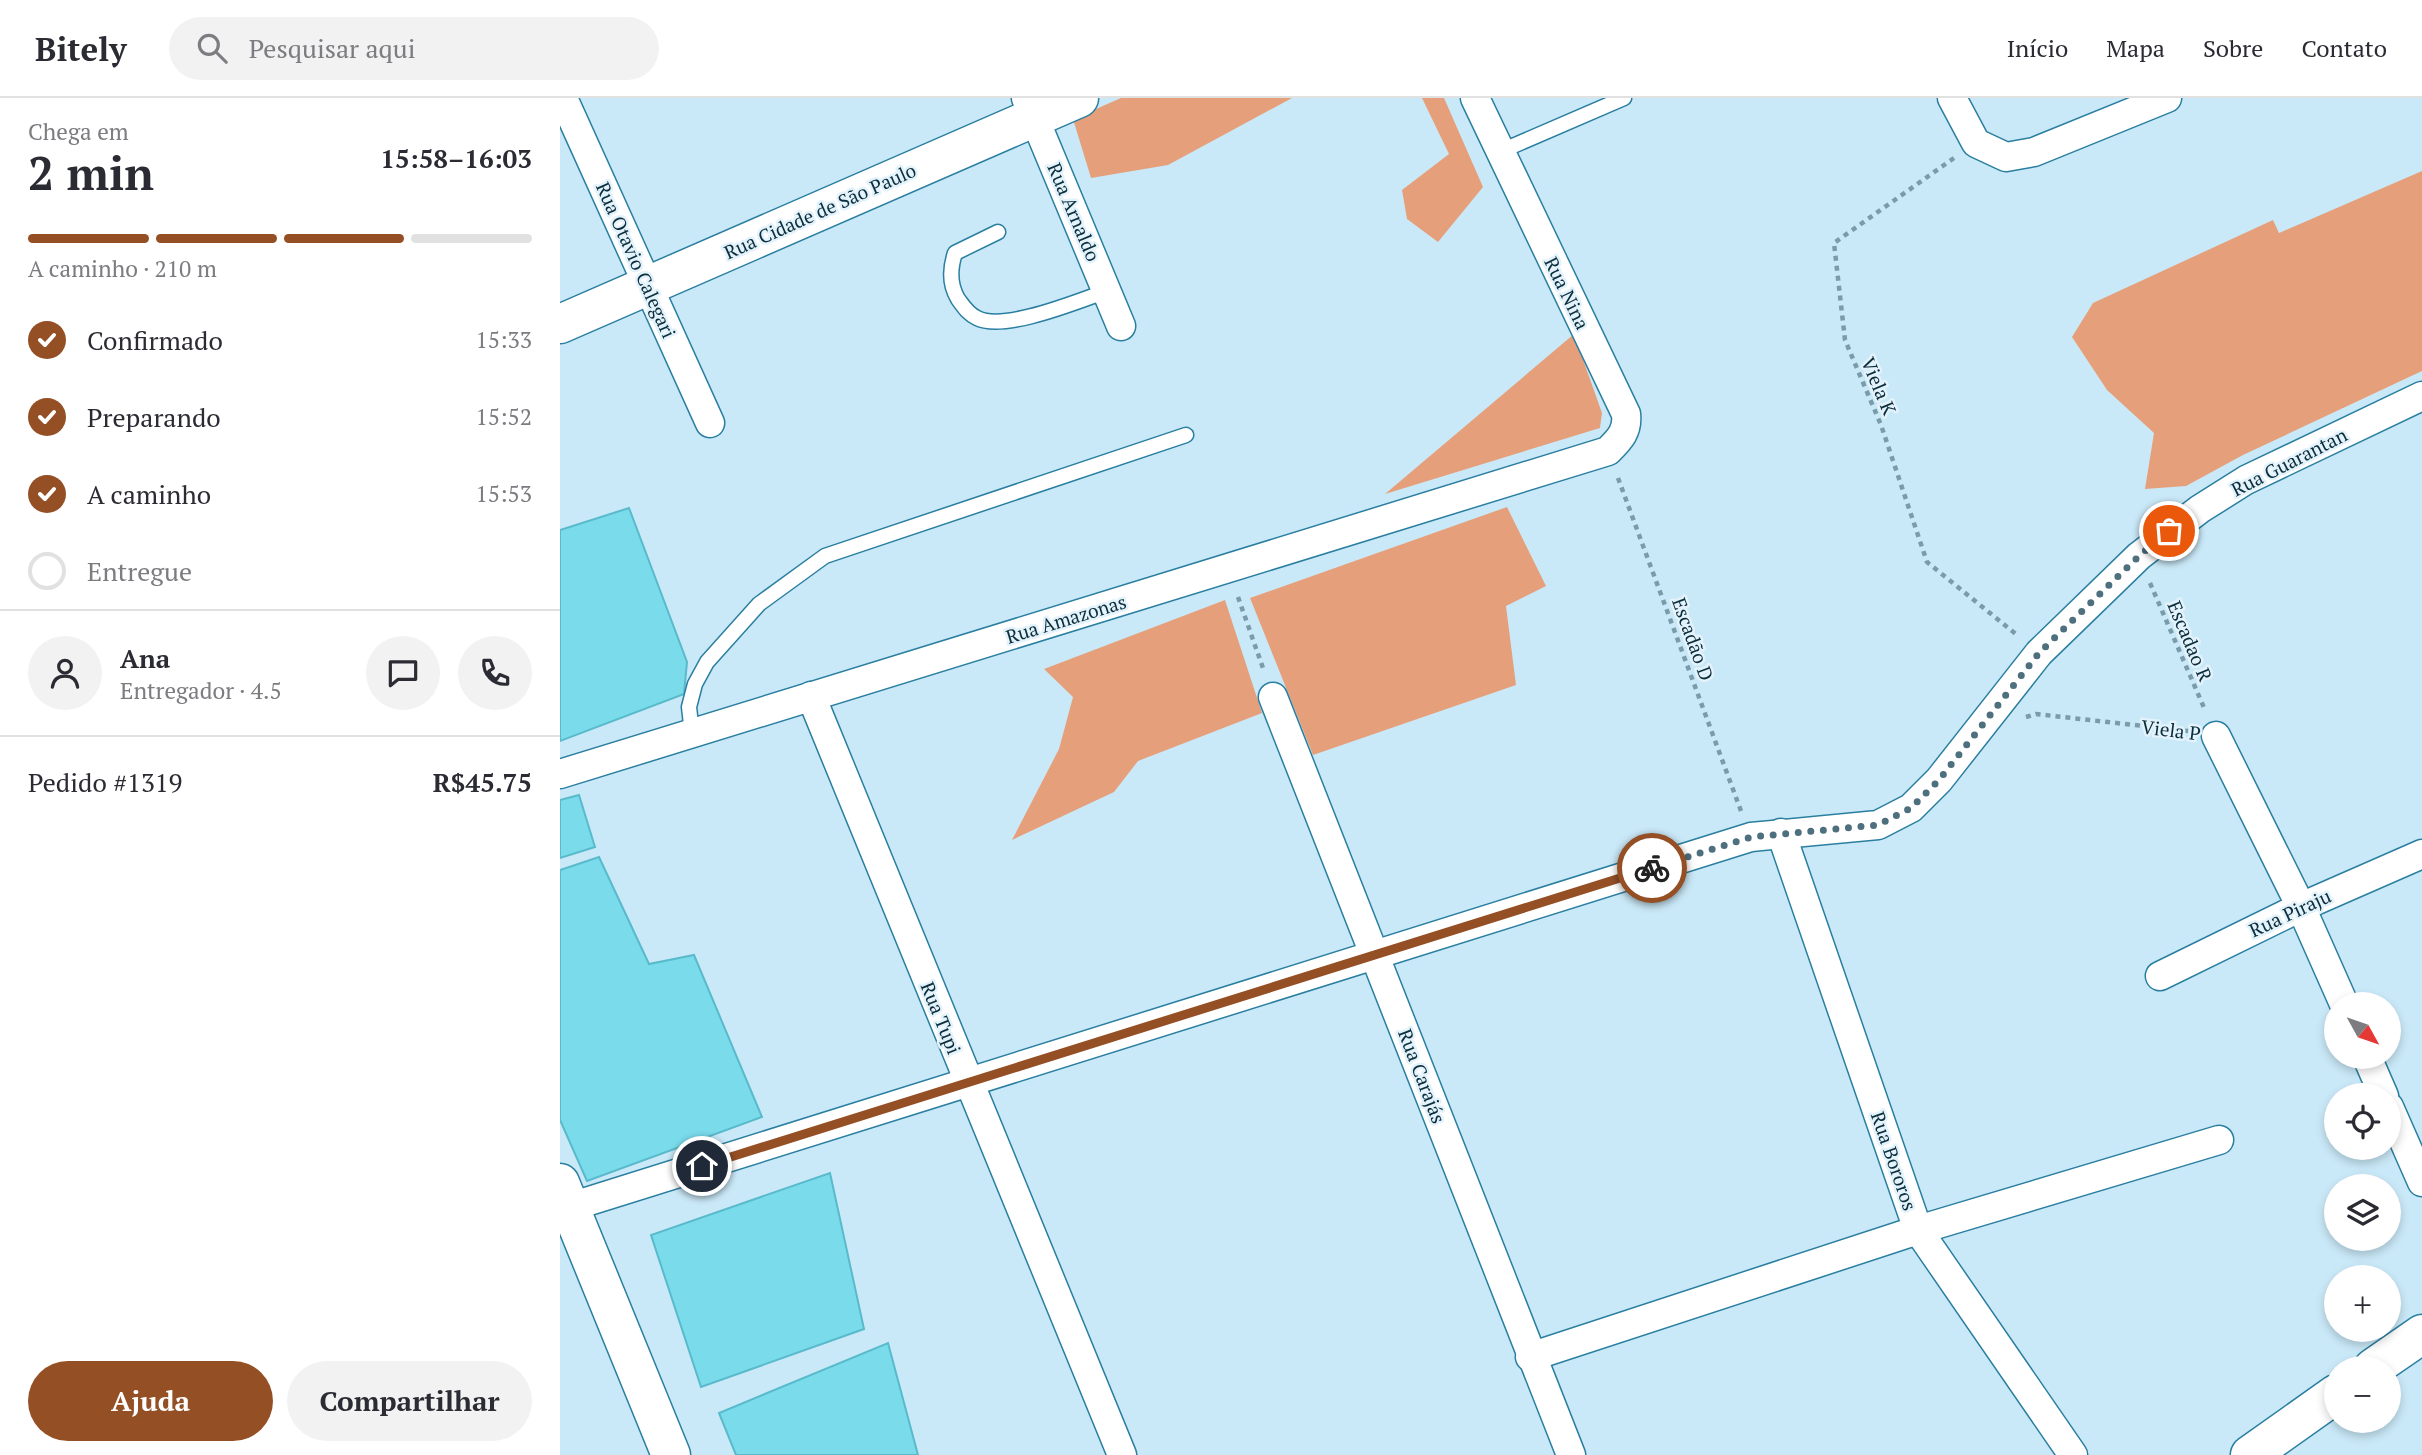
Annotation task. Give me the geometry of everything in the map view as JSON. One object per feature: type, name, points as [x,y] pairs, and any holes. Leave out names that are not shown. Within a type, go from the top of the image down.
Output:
[{"type":"street","name":"Rua Otavio Calegari","points":[[563,98],[710,423]]},
{"type":"street","name":"Rua Cidade de São Paulo","points":[[560,324],[648,286],[1030,108],[1079,98]]},
{"type":"street","name":"Rua Nina","points":[[1475,98],[1626,414],[1627,424],[1622,438],[1608,451]]},
{"type":"street","points":[[1952,98],[1976,142],[2006,157],[2034,152],[2168,98]]},
{"type":"street","name":"Rua Arnaldo","points":[[1030,108],[1121,327]]},
{"type":"street","name":"Rua Guarantan","points":[[565,1195],[967,1083],[1751,837],[1878,825],[1911,808],[1939,780],[2039,653],[2139,556],[2200,509],[2246,481],[2422,396]]},
{"type":"street","name":"Rua Amazonas","points":[[560,774],[1608,451]]},
{"type":"street","name":"Rua Tupi","points":[[811,696],[967,1083],[1122,1455]]},
{"type":"street","name":"Rua Carajás","points":[[1273,697],[1530,1357],[1571,1455]]},
{"type":"street","name":"Viela P","points":[[2216,736],[2301,907],[2339,992]]},
{"type":"street","name":"Rua Bororos","points":[[1781,834],[1918,1230],[2073,1455]]},
{"type":"street","name":"Rua Piraju","points":[[2160,976],[2301,907],[2422,854]]},
{"type":"street","points":[[2401,1134],[2422,1182]]},
{"type":"street","points":[[1530,1357],[1918,1230],[2219,1140]]},
{"type":"street","points":[[565,1195],[664,1449]]},
{"type":"street","points":[[2390,1356],[2422,1334]]},
{"type":"street","points":[[2250,1455],[2324,1403]]},
{"type":"lane","points":[[1499,152],[1623,98]]},
{"type":"lane","points":[[998,232],[955,253],[950,268],[954,292],[967,312],[978,319],[996,322],[1049,310],[1107,291]]},
{"type":"lane","points":[[692,733],[689,707],[695,684],[707,662],[760,604],[825,556],[1186,435]]},
{"type":"path","name":"Viela K","points":[[1976,142],[1834,243],[1845,340],[1881,425],[1927,562],[2039,653]]},
{"type":"path","name":"Escadão D","points":[[1608,451],[1751,837]]},
{"type":"path","name":"Escadao R","points":[[2139,556],[2216,736]]},
{"type":"path","points":[[1228,569],[1273,697]]},
{"type":"path","name":"Viela P","points":[[1980,729],[2036,715],[2216,736]]},
{"type":"shaded area","points":[[1121,98],[1292,98],[1168,165],[1091,178],[1073,119]]},
{"type":"shaded area","points":[[1422,98],[1444,98],[1483,187],[1438,242],[1407,219],[1402,190],[1449,154]]},
{"type":"shaded area","points":[[2422,171],[2422,371],[2243,455],[2186,486],[2145,489],[2154,433],[2107,390],[2072,337],[2093,303],[2273,220],[2279,233]]},
{"type":"shaded area","points":[[1574,334],[1602,413],[1600,428],[1385,494]]},
{"type":"shaded area","points":[[1507,507],[1546,586],[1506,606],[1516,685],[1313,755],[1250,598]]},
{"type":"shaded area","points":[[1225,600],[1262,713],[1138,761],[1114,792],[1012,840],[1059,749],[1073,697],[1044,669]]},
{"type":"building","points":[[629,508],[687,662],[684,694],[560,741],[560,530]]},
{"type":"building","points":[[579,795],[595,847],[560,858],[560,800]]},
{"type":"building","points":[[599,857],[649,964],[694,955],[762,1117],[587,1181],[560,1120],[560,870]]},
{"type":"building","points":[[830,1173],[864,1329],[701,1387],[651,1235]]},
{"type":"building","points":[[888,1343],[918,1455],[736,1455],[719,1413]]},
{"type":"way so far","points":[[1652,868],[1751,837],[1878,825],[1911,808],[1939,780],[2039,653],[2139,556],[2169,531]]},
{"type":"route","points":[[702,1166],[1652,868]]}]
